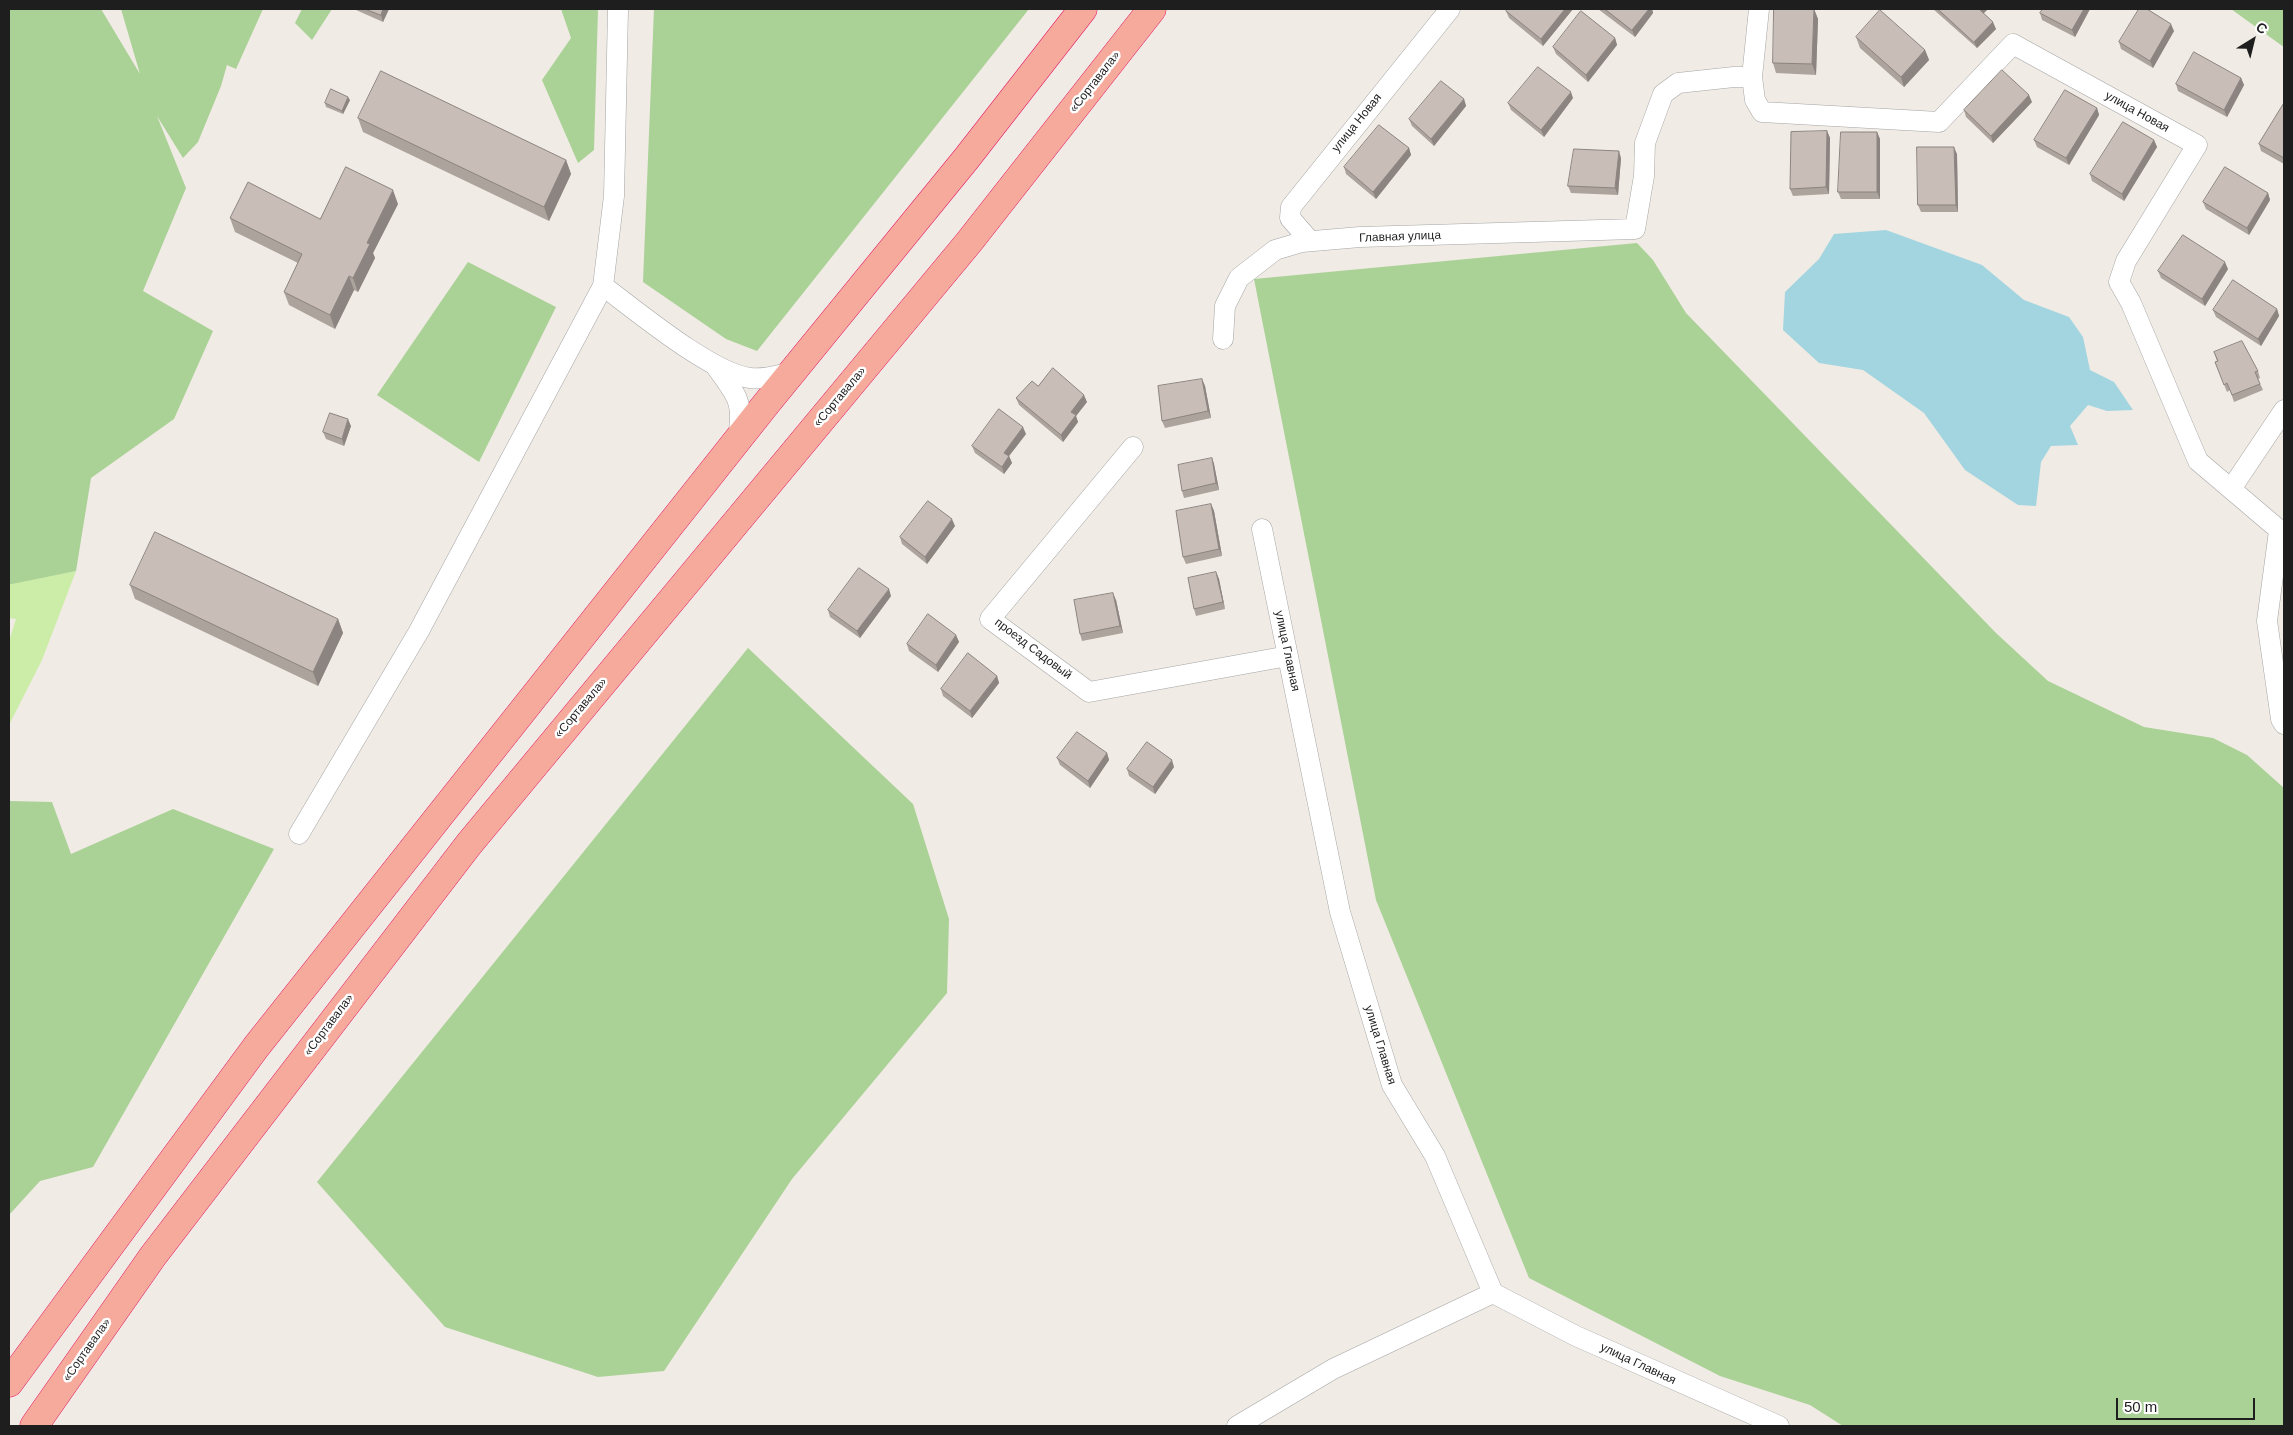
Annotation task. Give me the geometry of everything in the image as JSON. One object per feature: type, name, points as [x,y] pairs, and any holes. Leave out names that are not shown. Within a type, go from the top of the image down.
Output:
[{"type":"highway","points":[[9,1383],[256,1046],[738,439],[966,159],[1083,9]]},
{"type":"highway","name":"«Сортавала»","points":[[34,1426],[153,1256],[469,844],[969,242],[1152,9]]},
{"type":"street","points":[[299,834],[419,630],[603,286],[614,196],[618,9]]},
{"type":"street","name":"улица Новая","points":[[1310,241],[1290,218],[1291,207],[1450,9]]},
{"type":"street","name":"улица Новая","points":[[1759,9],[1752,78],[1755,100],[1762,112],[1939,122],[2013,44],[2197,145],[2126,261],[2119,282],[2198,461],[2282,533]]},
{"type":"street","name":"Главная улица","points":[[1223,339],[1225,306],[1239,278],[1275,250],[1310,241],[1360,237],[1636,229],[1644,176],[1645,143],[1663,94],[1678,83],[1734,77],[1752,78]]},
{"type":"street","points":[[603,286],[715,366],[748,378],[763,379],[792,372]]},
{"type":"street","points":[[715,366],[736,396],[742,412],[738,439]]},
{"type":"street","points":[[2231,489],[2284,410]]},
{"type":"street","name":"проезд Садовый","points":[[1133,447],[990,619],[1089,692],[1288,656]]},
{"type":"street","name":"улица Главная","points":[[1262,529],[1340,912],[1392,1085],[1435,1156],[1493,1293],[1585,1340],[1779,1426]]},
{"type":"street","points":[[2282,533],[2267,621],[2281,718],[2284,724]]},
{"type":"street","points":[[1237,1426],[1333,1369],[1493,1293]]},
{"type":"green space","points":[[9,9],[101,9],[140,74],[121,9],[263,9],[236,69],[227,65],[221,86],[198,142],[183,158],[157,116],[186,188],[143,291],[213,331],[174,419],[91,478],[76,571],[12,584],[9,584]]},
{"type":"green space","points":[[302,9],[332,9],[312,40],[295,23]]},
{"type":"green space","points":[[561,9],[598,9],[594,150],[578,163],[542,80],[571,38]]},
{"type":"green space","points":[[654,9],[1029,9],[757,351],[726,339],[643,282]]},
{"type":"green space","points":[[2231,9],[2284,9],[2284,47],[2281,45]]},
{"type":"green space","points":[[1637,243],[1653,260],[1686,313],[1996,633],[2048,681],[2144,727],[2213,738],[2247,755],[2284,788],[2284,1426],[1843,1426],[1810,1405],[1720,1376],[1529,1278],[1376,900],[1254,279]]},
{"type":"green space","points":[[468,262],[556,307],[479,462],[377,395]]},
{"type":"green space","points":[[76,571],[42,660],[9,725],[9,641],[16,619],[9,618],[9,584]]},
{"type":"green space","points":[[748,648],[913,804],[949,919],[947,993],[792,1179],[664,1371],[598,1377],[445,1327],[317,1182]]},
{"type":"green space","points":[[9,801],[52,802],[71,854],[173,809],[274,849],[93,1167],[40,1181],[9,1215]]},
{"type":"water","points":[[1886,230],[1982,265],[2024,300],[2069,317],[2083,337],[2090,370],[2114,382],[2133,410],[2107,411],[2088,405],[2070,426],[2078,445],[2051,446],[2041,462],[2036,506],[2018,505],[1965,470],[1924,413],[1863,370],[1819,363],[1783,330],[1785,292],[1819,259],[1834,234]]},
{"type":"building","points":[[365,9],[383,9],[381,15]]},
{"type":"building","points":[[1508,9],[1565,9],[1541,39],[1506,11]]},
{"type":"building","points":[[1605,9],[1649,9],[1632,30]]},
{"type":"building","points":[[1774,9],[1814,9],[1812,64],[1773,63]]},
{"type":"building","points":[[1938,9],[1979,9],[1993,22],[1974,42]]},
{"type":"building","points":[[2043,9],[2084,9],[2072,30],[2040,13]]},
{"type":"building","points":[[2139,9],[2147,9],[2171,24],[2150,61],[2119,42]]},
{"type":"building","points":[[1880,10],[1925,50],[1901,77],[1856,37]]},
{"type":"building","points":[[1581,11],[1615,38],[1586,75],[1553,47]]},
{"type":"building","points":[[2194,52],[2241,78],[2224,110],[2176,84]]},
{"type":"building","points":[[1538,67],[1571,92],[1541,130],[1508,103]]},
{"type":"building","points":[[2002,70],[2029,95],[1991,136],[1964,110]]},
{"type":"building","points":[[381,71],[566,160],[544,207],[358,118]]},
{"type":"building","points":[[1441,81],[1464,99],[1431,139],[1409,119]]},
{"type":"building","points":[[331,89],[348,97],[342,111],[325,103]]},
{"type":"building","points":[[2065,90],[2097,108],[2066,158],[2034,140]]},
{"type":"building","points":[[2284,103],[2284,158],[2259,144]]},
{"type":"building","points":[[2123,122],[2154,140],[2122,194],[2090,174]]},
{"type":"building","points":[[1379,125],[1409,148],[1373,192],[1344,167]]},
{"type":"building","points":[[1827,131],[1826,187],[1790,189],[1791,132]]},
{"type":"building","points":[[1841,132],[1877,132],[1877,192],[1838,192]]},
{"type":"building","points":[[1917,147],[1954,147],[1956,205],[1918,205]]},
{"type":"building","points":[[1574,149],[1619,151],[1615,188],[1568,186]]},
{"type":"building","points":[[346,167],[393,190],[367,243],[370,244],[353,278],[349,276],[330,315],[284,292],[302,254],[230,218],[248,182],[320,219]]},
{"type":"building","points":[[2225,167],[2268,193],[2247,228],[2203,202]]},
{"type":"building","points":[[2183,235],[2225,262],[2202,299],[2158,271]]},
{"type":"building","points":[[2233,280],[2277,309],[2258,339],[2213,310]]},
{"type":"building","points":[[2242,341],[2258,371],[2255,372],[2260,384],[2232,395],[2227,383],[2224,385],[2215,362],[2218,361],[2214,352]]},
{"type":"building","points":[[1053,368],[1084,395],[1071,412],[1076,415],[1061,435],[1016,398],[1032,381],[1038,386]]},
{"type":"building","points":[[1202,379],[1208,411],[1162,421],[1158,386]]},
{"type":"building","points":[[999,409],[1023,427],[1004,453],[1009,456],[1002,467],[972,446]]},
{"type":"building","points":[[330,413],[348,419],[342,439],[323,432]]},
{"type":"building","points":[[1212,458],[1216,483],[1182,491],[1178,465]]},
{"type":"building","points":[[928,501],[952,519],[925,557],[900,537]]},
{"type":"building","points":[[1211,504],[1219,549],[1183,557],[1176,511]]},
{"type":"building","points":[[155,532],[338,619],[313,672],[130,585]]},
{"type":"building","points":[[859,568],[889,589],[857,631],[828,610]]},
{"type":"building","points":[[1216,572],[1223,602],[1194,609],[1188,578]]},
{"type":"building","points":[[1113,593],[1120,626],[1080,634],[1074,600]]},
{"type":"building","points":[[928,614],[956,635],[936,665],[907,644]]},
{"type":"building","points":[[968,653],[997,676],[970,711],[941,689]]},
{"type":"building","points":[[1077,732],[1107,753],[1088,781],[1057,758]]},
{"type":"building","points":[[1147,742],[1172,760],[1153,787],[1127,769]]}]
